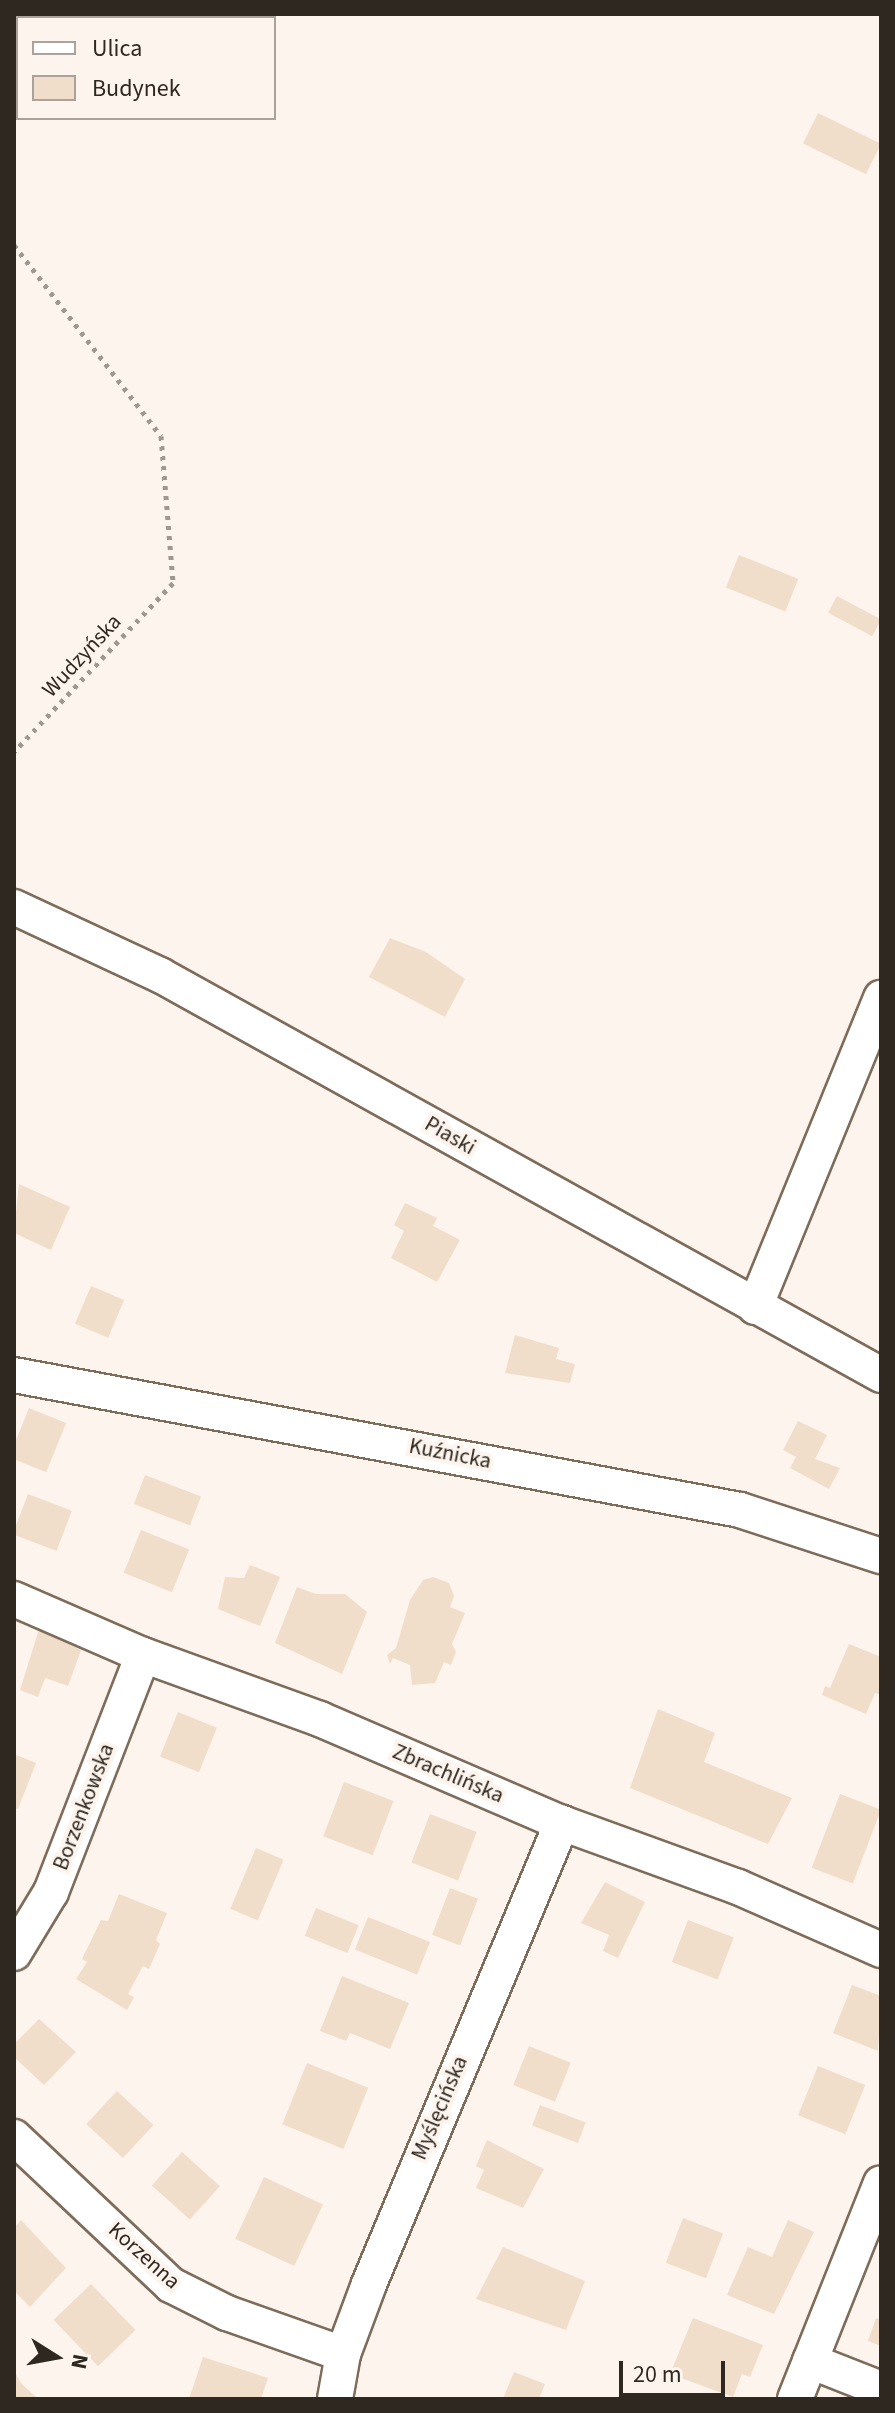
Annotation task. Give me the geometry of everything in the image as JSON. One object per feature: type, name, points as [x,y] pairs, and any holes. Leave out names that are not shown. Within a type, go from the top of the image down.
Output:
[{"type":"street","name":"Piaski","points":[[14,907],[160,975],[881,1375]]},
{"type":"street","points":[[755,1307],[881,998]]},
{"type":"street","name":"Kuźnicka","points":[[14,1375],[740,1510],[881,1556]]},
{"type":"street","name":"Zbrachlińska","points":[[14,1599],[143,1655],[320,1719],[562,1823],[738,1887],[881,1950]]},
{"type":"street","name":"Borzenkowska","points":[[14,1953],[51,1892],[143,1655]]},
{"type":"street","name":"Myślęcińska","points":[[335,2399],[343,2354],[419,2157],[562,1823]]},
{"type":"street","name":"Korzenna","points":[[14,2137],[171,2285],[227,2313],[343,2354]]},
{"type":"street","points":[[795,2399],[881,2183]]},
{"type":"street","points":[[810,2361],[881,2389]]},
{"type":"path","name":"Wudzyńska","points":[[14,245],[161,436],[173,583],[14,752]]},
{"type":"building","points":[[818,113],[881,144],[866,174],[803,144]]},
{"type":"building","points":[[739,555],[798,579],[785,611],[726,587]]},
{"type":"building","points":[[837,596],[881,619],[872,636],[828,613]]},
{"type":"building","points":[[390,938],[426,952],[465,979],[445,1017],[369,977]]},
{"type":"building","points":[[19,1184],[70,1207],[51,1250],[14,1233]]},
{"type":"building","points":[[405,1203],[437,1218],[433,1226],[460,1240],[437,1282],[391,1258],[404,1231],[394,1225]]},
{"type":"building","points":[[91,1286],[124,1300],[108,1338],[75,1324]]},
{"type":"building","points":[[515,1335],[559,1348],[556,1359],[575,1364],[570,1383],[505,1373]]},
{"type":"building","points":[[29,1408],[66,1423],[46,1472],[14,1459],[14,1445]]},
{"type":"building","points":[[798,1421],[827,1435],[815,1459],[840,1468],[829,1489],[790,1468],[796,1457],[783,1450]]},
{"type":"building","points":[[145,1475],[201,1497],[190,1525],[134,1504]]},
{"type":"building","points":[[28,1494],[72,1511],[56,1551],[14,1535]]},
{"type":"building","points":[[141,1530],[189,1549],[172,1592],[124,1573]]},
{"type":"building","points":[[250,1565],[280,1577],[260,1626],[218,1609],[225,1577],[244,1578]]},
{"type":"building","points":[[433,1577],[449,1583],[454,1596],[450,1607],[465,1613],[452,1644],[456,1652],[451,1665],[444,1662],[435,1683],[412,1685],[410,1665],[393,1658],[390,1664],[387,1655],[396,1648],[410,1600],[423,1580]]},
{"type":"building","points":[[297,1587],[316,1594],[345,1594],[367,1612],[342,1674],[275,1643]]},
{"type":"building","points":[[39,1629],[81,1650],[68,1686],[45,1678],[38,1697],[20,1690]]},
{"type":"building","points":[[849,1644],[881,1657],[881,1695],[875,1693],[866,1714],[822,1695],[825,1686],[830,1688]]},
{"type":"building","points":[[658,1709],[715,1733],[704,1762],[792,1798],[768,1844],[630,1788]]},
{"type":"building","points":[[178,1712],[217,1728],[199,1772],[160,1757]]},
{"type":"building","points":[[14,1754],[36,1763],[18,1809],[14,1808]]},
{"type":"building","points":[[344,1782],[393,1801],[373,1855],[323,1836]]},
{"type":"building","points":[[840,1794],[881,1810],[853,1884],[812,1868]]},
{"type":"building","points":[[430,1814],[477,1832],[458,1880],[411,1863]]},
{"type":"building","points":[[256,1848],[284,1860],[258,1920],[230,1909]]},
{"type":"building","points":[[605,1882],[645,1902],[618,1958],[603,1951],[609,1935],[581,1923]]},
{"type":"building","points":[[450,1888],[478,1899],[460,1945],[432,1935]]},
{"type":"building","points":[[119,1894],[167,1913],[156,1940],[160,1944],[149,1969],[143,1966],[128,1994],[134,1997],[127,2010],[76,1979],[87,1962],[82,1959],[101,1920],[108,1921]]},
{"type":"building","points":[[316,1908],[359,1925],[347,1953],[305,1936]]},
{"type":"building","points":[[368,1917],[430,1942],[417,1975],[355,1949]]},
{"type":"building","points":[[688,1920],[734,1938],[718,1980],[672,1962]]},
{"type":"building","points":[[342,1976],[409,2003],[390,2049],[350,2033],[346,2041],[320,2031]]},
{"type":"building","points":[[852,1985],[881,1996],[878,2051],[833,2033]]},
{"type":"building","points":[[39,2019],[76,2052],[44,2085],[14,2057],[14,2044]]},
{"type":"building","points":[[529,2046],[571,2063],[555,2102],[513,2085]]},
{"type":"building","points":[[307,2063],[368,2088],[343,2149],[282,2124]]},
{"type":"building","points":[[818,2066],[865,2085],[845,2134],[798,2115]]},
{"type":"building","points":[[117,2091],[154,2125],[123,2158],[86,2124]]},
{"type":"building","points":[[540,2105],[586,2123],[578,2143],[532,2126]]},
{"type":"building","points":[[487,2140],[544,2169],[523,2208],[476,2188],[484,2170],[476,2166]]},
{"type":"building","points":[[182,2152],[220,2186],[190,2220],[152,2185]]},
{"type":"building","points":[[264,2177],[323,2204],[294,2266],[235,2239]]},
{"type":"building","points":[[683,2218],[723,2233],[706,2278],[666,2263]]},
{"type":"building","points":[[21,2220],[66,2268],[30,2307],[14,2291],[14,2228]]},
{"type":"building","points":[[788,2220],[814,2232],[774,2314],[727,2295],[748,2247],[772,2257]]},
{"type":"building","points":[[503,2247],[585,2281],[566,2330],[476,2299]]},
{"type":"building","points":[[91,2284],[135,2330],[98,2366],[54,2320]]},
{"type":"building","points":[[693,2318],[763,2345],[750,2377],[742,2374],[733,2397],[670,2374]]},
{"type":"building","points":[[876,2318],[881,2320],[881,2346],[868,2341]]},
{"type":"building","points":[[203,2357],[268,2378],[261,2399],[189,2399]]},
{"type":"building","points":[[14,2371],[21,2383],[38,2399],[14,2399]]},
{"type":"building","points":[[514,2372],[545,2384],[539,2399],[503,2399]]}]
